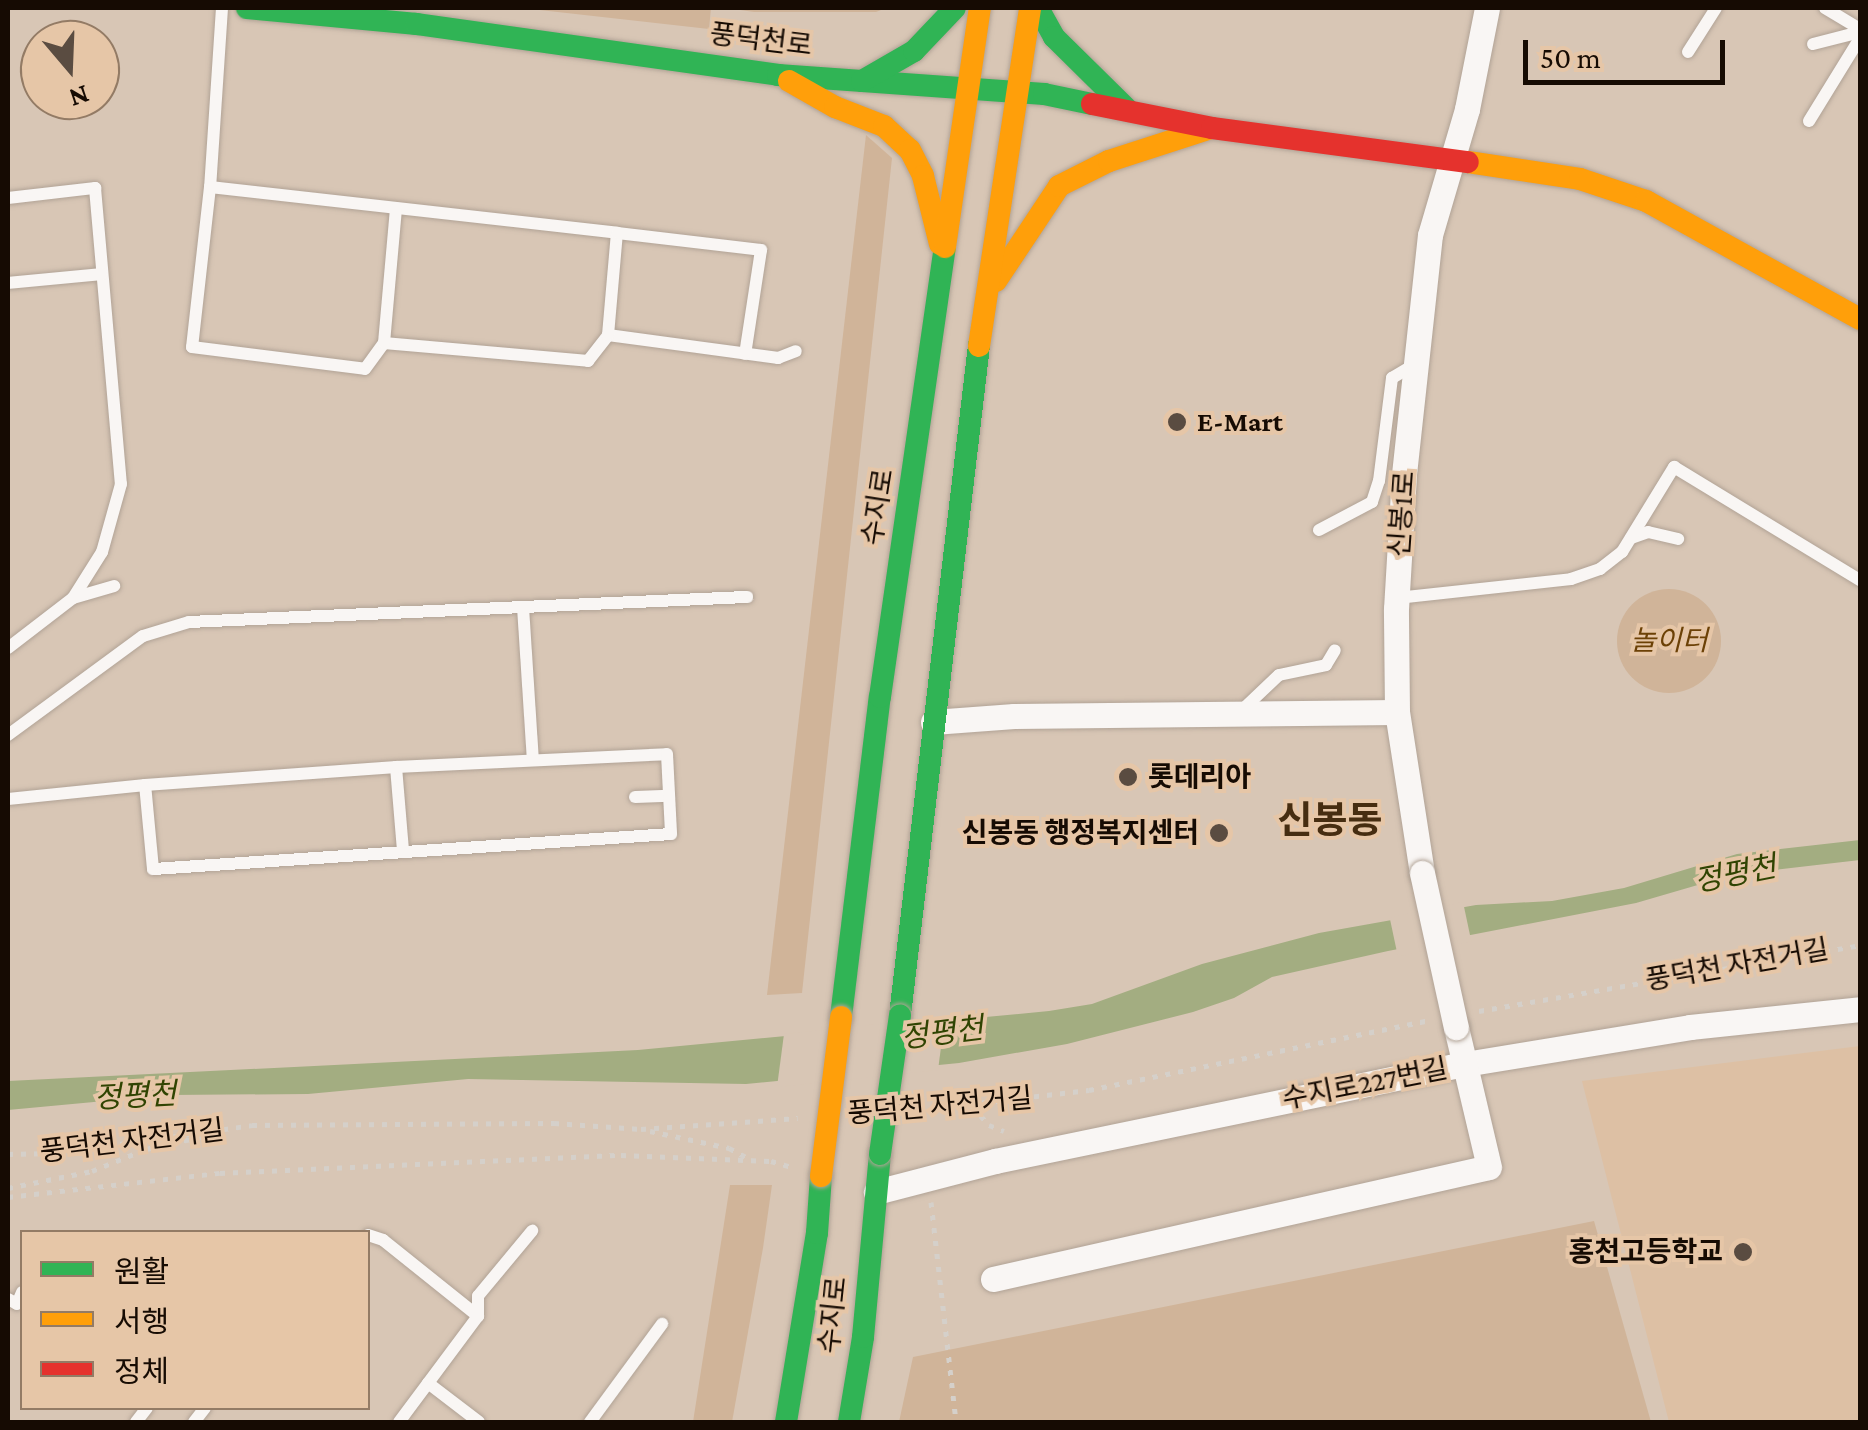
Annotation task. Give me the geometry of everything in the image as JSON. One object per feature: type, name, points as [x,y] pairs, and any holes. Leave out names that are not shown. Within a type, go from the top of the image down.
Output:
[{"type":"main road","name":"풍덕천로","points":[[247,8],[416,24],[778,74],[971,88]]},
{"type":"main road","points":[[862,81],[914,51],[955,8]]},
{"type":"main road","name":"수지로","points":[[786,1422],[822,1176],[880,698],[980,8]]},
{"type":"main road","points":[[933,722],[987,296],[1030,8]]},
{"type":"main road","points":[[1038,8],[1054,37],[1127,108]]},
{"type":"main road","points":[[778,74],[835,107],[884,126],[910,150],[932,206],[944,268]]},
{"type":"main road","points":[[971,88],[1127,108],[1212,128],[1451,158],[1615,189],[1678,216],[1860,319]]},
{"type":"main road","points":[[987,296],[1036,213],[1059,186],[1109,161],[1212,128]]},
{"type":"main road","name":"수지로","points":[[849,1422],[863,1337],[880,1154],[900,1016],[933,722]]},
{"type":"street","name":"신봉1로","points":[[1462,1020],[1422,873],[1397,712],[1397,598],[1430,235],[1467,109],[1487,8]]},
{"type":"street","points":[[933,722],[1014,716],[1397,712]]},
{"type":"street","name":"수지로227번길","points":[[876,1192],[995,1161],[1465,1064],[1672,1030],[1860,1009]]},
{"type":"street","points":[[993,1279],[1488,1167],[1465,1064],[1462,1020]]},
{"type":"lane","points":[[222,8],[210,187],[192,347],[365,368],[384,344],[396,208]]},
{"type":"lane","points":[[1688,52],[1716,8]]},
{"type":"lane","points":[[1825,8],[1861,33]]},
{"type":"lane","points":[[1813,44],[1861,33]]},
{"type":"lane","points":[[1809,121],[1861,33]]},
{"type":"lane","points":[[210,187],[761,250],[745,354]]},
{"type":"lane","points":[[8,198],[95,188],[122,484],[102,552],[73,598],[66,608],[8,648]]},
{"type":"lane","points":[[384,344],[588,361],[608,335],[617,233]]},
{"type":"lane","points":[[8,283],[102,274]]},
{"type":"lane","points":[[608,335],[778,358],[796,352]]},
{"type":"lane","points":[[1318,530],[1372,502],[1379,481],[1392,378],[1416,364]]},
{"type":"lane","points":[[1397,598],[1571,580],[1612,562],[1674,468],[1860,580]]},
{"type":"lane","points":[[1630,538],[1648,532],[1678,539]]},
{"type":"lane","points":[[73,598],[114,586]]},
{"type":"lane","points":[[8,735],[143,636],[161,628],[209,620],[747,597]]},
{"type":"lane","points":[[523,607],[534,760]]},
{"type":"lane","points":[[1236,714],[1279,675],[1326,665],[1336,650]]},
{"type":"lane","points":[[8,800],[145,785],[396,767],[667,754],[671,834],[153,869],[156,824],[145,785]]},
{"type":"lane","points":[[396,767],[403,850]]},
{"type":"lane","points":[[635,797],[669,796]]},
{"type":"lane","points":[[399,1422],[478,1316],[478,1296],[532,1231]]},
{"type":"lane","points":[[370,1236],[383,1240],[478,1316]]},
{"type":"lane","points":[[590,1422],[662,1324]]},
{"type":"lane","points":[[428,1383],[479,1422]]},
{"type":"path","name":"풍덕천 자전거길","points":[[1462,1020],[1860,945]]},
{"type":"path","name":"풍덕천 자전거길","points":[[912,1110],[1089,1090],[1431,1020]]},
{"type":"path","name":"풍덕천 자전거길","points":[[8,1154],[56,1153],[252,1125],[554,1122],[640,1129],[814,1117]]},
{"type":"path","points":[[8,1188],[92,1171],[146,1150],[252,1125]]},
{"type":"path","points":[[640,1129],[729,1148],[752,1160]]},
{"type":"path","points":[[8,1196],[239,1172],[621,1155],[771,1161],[822,1176]]},
{"type":"path","points":[[929,1181],[956,1422]]},
{"type":"shaded area","name":"홍천고등학교","points":[[1860,1046],[1860,1422],[1669,1422],[1582,1081]]},
{"type":"green space","points":[[522,8],[711,8],[709,29]]},
{"type":"green space","points":[[727,8],[886,8],[876,12],[754,12]]},
{"type":"green space","points":[[866,135],[892,158],[802,993],[767,995]]},
{"type":"green space","name":"놀이터","points":[[1669,589],[1689,593],[1706,604],[1717,621],[1721,641],[1717,661],[1706,678],[1689,689],[1669,693],[1649,689],[1632,678],[1621,661],[1617,641],[1621,621],[1632,604],[1649,593]]},
{"type":"green space","points":[[730,1185],[772,1185],[763,1248],[732,1422],[693,1422]]},
{"type":"green space","points":[[1594,1221],[1651,1422],[899,1422],[913,1357]]},
{"type":"water","name":"정평천","points":[[1860,840],[1860,860],[1732,875],[1636,903],[1272,977],[1234,998],[1193,1012],[1067,1044],[959,1063],[746,1084],[468,1079],[308,1094],[169,1095],[8,1110],[8,1081],[638,1050],[1049,1011],[1092,1004],[1202,964],[1319,933],[1476,905],[1552,901],[1624,888],[1737,854]]},
{"type":"pier","points":[[1463,902],[1471,941],[1398,957],[1390,918]]},
{"type":"pier","points":[[945,1017],[938,1070],[777,1087],[784,1034]]},
{"type":"traffic: fast","points":[[247,8],[416,24],[778,75],[1044,94],[1092,104]]},
{"type":"traffic: fast","points":[[862,81],[914,51],[955,8]]},
{"type":"traffic: fast","points":[[1038,8],[1054,37],[1127,109]]},
{"type":"traffic: fast","points":[[841,1017],[880,697],[945,247]]},
{"type":"traffic: fast","points":[[900,1015],[979,346]]},
{"type":"traffic: fast","points":[[880,1154],[900,1015]]},
{"type":"traffic: fast","points":[[849,1422],[863,1337],[880,1154]]},
{"type":"traffic: fast","points":[[786,1422],[817,1233],[821,1176]]},
{"type":"traffic: slow","points":[[945,247],[980,8]]},
{"type":"traffic: slow","points":[[979,346],[1030,8]]},
{"type":"traffic: slow","points":[[789,81],[835,107],[884,126],[910,150],[923,176],[940,244]]},
{"type":"traffic: slow","points":[[996,281],[1059,186],[1109,161],[1208,129]]},
{"type":"traffic: slow","points":[[1468,162],[1580,179],[1646,201],[1860,319]]},
{"type":"traffic: slow","points":[[821,1176],[841,1017]]},
{"type":"traffic: jam","points":[[1092,104],[1212,128],[1468,162]]},
{"type":"place","name":"E-Mart","points":[[1177,422]]},
{"type":"place","name":"롯데리아","points":[[1128,777]]},
{"type":"place","name":"신봉동 행정복지센터","points":[[1219,833]]},
{"type":"place","name":"홍천고등학교","points":[[1743,1252]]},
{"type":"district","name":"신봉동","points":[[1330,821]]}]
